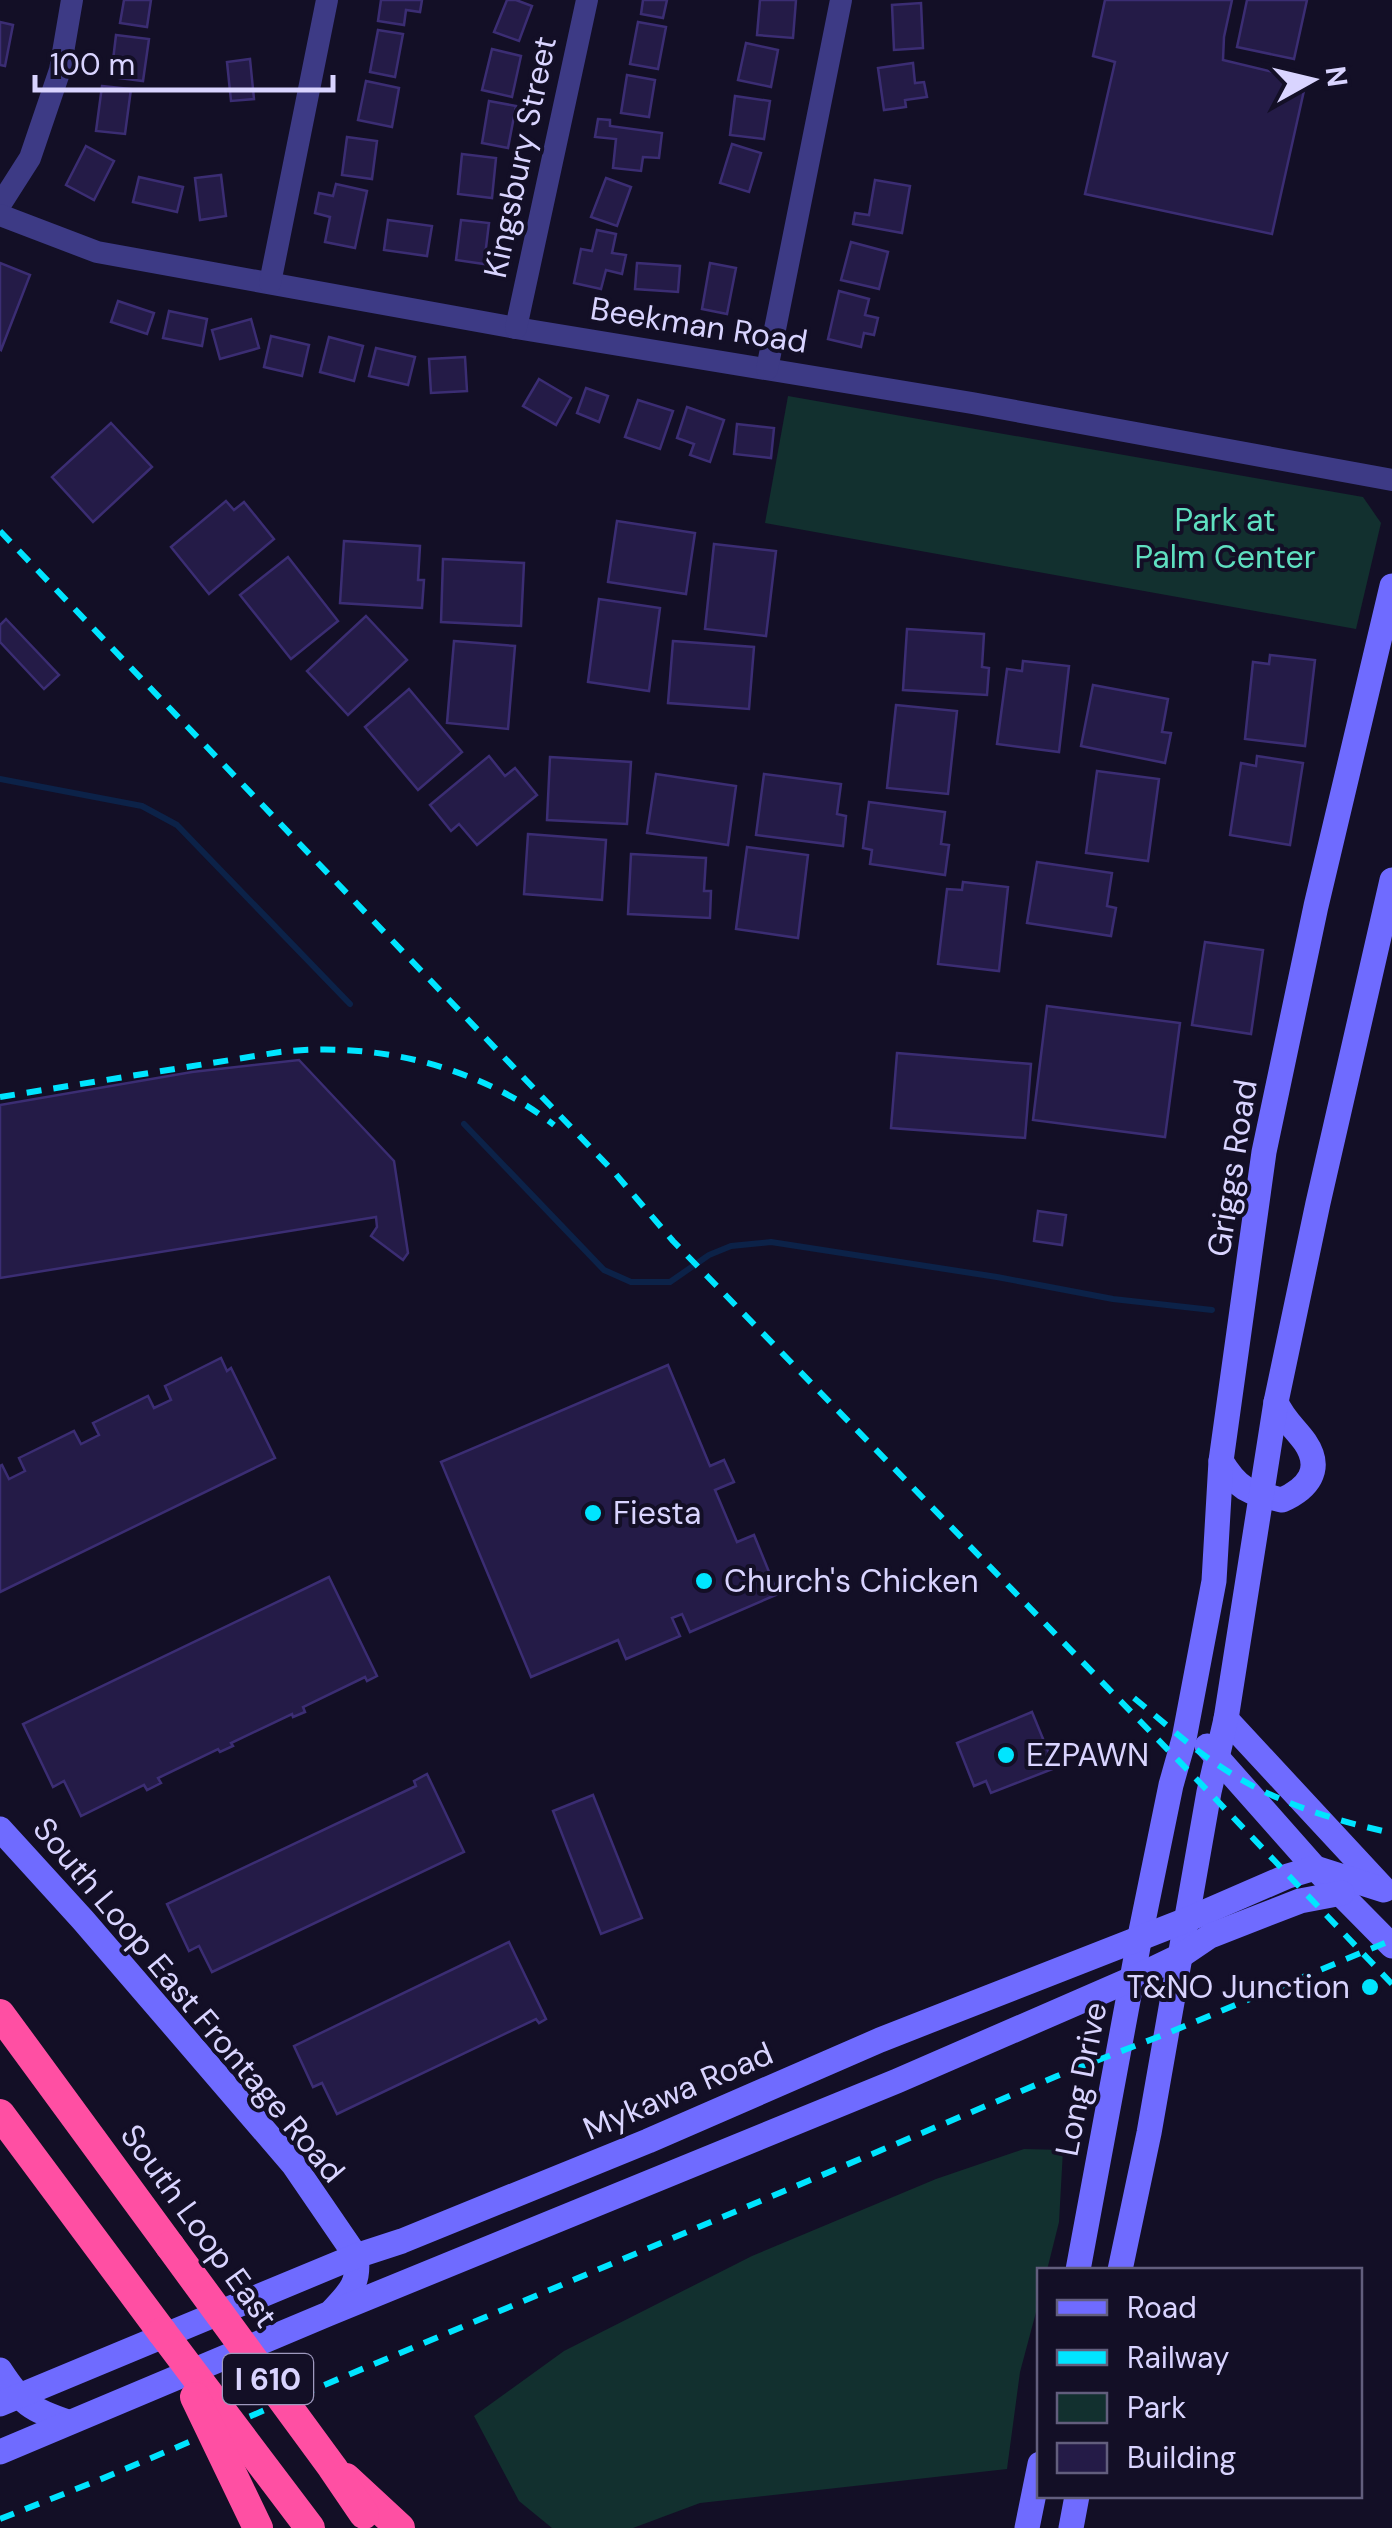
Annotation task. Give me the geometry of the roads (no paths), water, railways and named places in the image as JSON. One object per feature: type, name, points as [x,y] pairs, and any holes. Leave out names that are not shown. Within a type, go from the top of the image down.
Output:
[{"type":"highway","name":"South Loop East","points":[[0,2014],[332,2467],[380,2519]]},
{"type":"highway","name":"I 610","points":[[0,2114],[310,2528]]},
{"type":"highway","points":[[162,2332],[258,2528]]},
{"type":"main road","name":"Griggs Road","points":[[1186,1725],[1214,1581],[1221,1461],[1264,1152],[1324,872],[1392,586]]},
{"type":"main road","points":[[1080,2258],[1121,2262],[1150,2133],[1226,1718],[1276,1402],[1391,889]]},
{"type":"main road","points":[[1221,1461],[1245,1491],[1282,1500],[1306,1486],[1312,1473],[1311,1456],[1276,1402]]},
{"type":"main road","points":[[1226,1718],[1388,1894]]},
{"type":"main road","points":[[1186,1725],[1315,1868],[1392,1946]]},
{"type":"main road","name":"Long Drive","points":[[1080,2258],[1140,1936],[1186,1725]]},
{"type":"main road","name":"South Loop East Frontage Road","points":[[0,1829],[293,2164],[356,2256]]},
{"type":"main road","points":[[1315,1868],[1388,1894]]},
{"type":"main road","name":"Mykawa Road","points":[[8,2400],[630,2148],[880,2040],[1315,1868]]},
{"type":"main road","points":[[0,2452],[897,2081],[1134,1978],[1182,1955],[1210,1936],[1300,1901],[1342,1893]]},
{"type":"main road","points":[[880,2040],[897,2081]]},
{"type":"main road","points":[[777,2085],[792,2125]]},
{"type":"main road","points":[[328,2314],[350,2292],[359,2273],[356,2256]]},
{"type":"main road","points":[[0,2370],[8,2400],[68,2422]]},
{"type":"main road","points":[[1029,2527],[1037,2481]]},
{"type":"main road","points":[[1071,2528],[1077,2498]]},
{"type":"street","points":[[0,205],[30,158],[60,70],[72,0]]},
{"type":"street","points":[[270,283],[327,0]]},
{"type":"street","name":"Kingsbury Street","points":[[516,328],[587,0]]},
{"type":"street","points":[[768,369],[841,0]]},
{"type":"street","name":"Beekman Road","points":[[0,215],[97,252],[1392,480]]},
{"type":"waterway","points":[[0,779],[142,806],[177,825],[350,1004]]},
{"type":"waterway","points":[[464,1124],[604,1270],[631,1282],[670,1282],[709,1255],[731,1246],[771,1242],[1113,1299],[1212,1310]]},
{"type":"railway","points":[[0,531],[613,1171],[673,1241],[1392,1984]]},
{"type":"railway","points":[[0,1097],[280,1052],[352,1050],[424,1062],[459,1073],[525,1104],[554,1125]]},
{"type":"railway","points":[[1134,1698],[1206,1757],[1250,1785],[1309,1810],[1392,1833]]},
{"type":"railway","points":[[0,2519],[1057,2076],[1392,1940]]},
{"type":"place","name":"Fiesta","points":[[593,1513]]},
{"type":"place","name":"Church's Chicken","points":[[704,1581]]},
{"type":"place","name":"EZPAWN","points":[[1006,1755]]},
{"type":"place","name":"T&NO Junction","points":[[1370,1987]]},
{"type":"park label","name":"Park at Palm Center","points":[[1225,538]]}]
